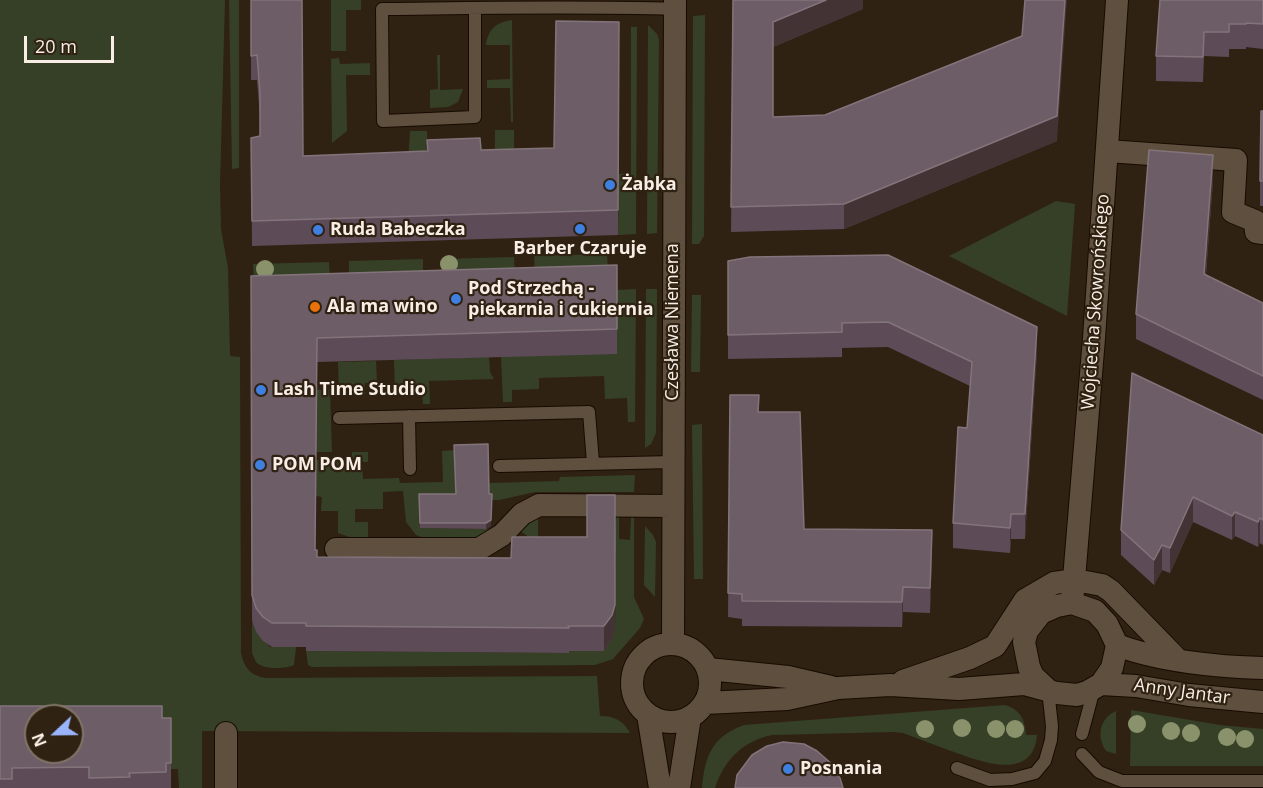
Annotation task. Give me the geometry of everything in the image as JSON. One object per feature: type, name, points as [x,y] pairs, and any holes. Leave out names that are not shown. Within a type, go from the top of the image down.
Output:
[{"type":"street","name":"Wojciecha Skowrońskiego","points":[[1072,603],[1117,0]]},
{"type":"street","name":"Czesława Niemena","points":[[673,643],[675,4]]},
{"type":"street","points":[[1107,151],[1236,160],[1233,212],[1255,221],[1256,232],[1263,233]]},
{"type":"street","points":[[336,549],[479,549],[502,536],[522,514],[539,505],[673,506]]},
{"type":"street","name":"Anny Jantar","points":[[890,685],[951,665],[994,646],[1025,600],[1054,583],[1075,580],[1102,585],[1111,591],[1178,660]]},
{"type":"street","points":[[1048,690],[1033,676],[1024,642],[1027,631],[1041,613],[1072,603],[1095,611],[1107,624],[1117,645]]},
{"type":"street","points":[[660,788],[648,715],[634,697],[632,674],[637,663],[653,647],[673,643],[686,646],[696,652],[708,669],[710,683],[709,693],[697,710],[679,788]]},
{"type":"street","name":"Anny Jantar","points":[[1098,686],[1112,668],[1117,645],[1151,656],[1263,668]]},
{"type":"street","name":"Anny Jantar","points":[[708,669],[788,677],[838,688]]},
{"type":"street","name":"Anny Jantar","points":[[648,715],[669,722],[680,721],[697,710],[787,699],[838,688],[890,685],[959,689],[1024,684],[1057,693],[1077,695],[1098,686],[1136,686],[1189,695],[1263,702]]},
{"type":"street","points":[[226,733],[226,788]]},
{"type":"lane","points":[[475,9],[475,117],[384,121],[382,9],[675,4]]},
{"type":"lane","points":[[339,418],[589,412],[593,463]]},
{"type":"lane","points":[[408,416],[410,469]]},
{"type":"lane","points":[[499,466],[673,462]]},
{"type":"lane","points":[[1082,734],[1098,686]]},
{"type":"lane","points":[[957,768],[990,780],[1012,779],[1035,773],[1045,760],[1051,740],[1052,726],[1048,690]]},
{"type":"lane","points":[[1082,754],[1099,772],[1122,781],[1263,782]]},
{"type":"green space","points":[[0,0],[225,0],[221,229],[228,268],[230,356],[240,357],[241,653],[244,663],[256,675],[266,678],[597,676],[600,716],[618,720],[630,733],[202,731],[202,788],[179,788],[178,769],[171,769],[84,722],[84,704],[24,704],[24,721],[0,731]]},
{"type":"green space","points":[[229,0],[239,0],[239,168],[232,169]]},
{"type":"green space","points":[[331,0],[361,0],[361,10],[346,10],[346,51],[331,51]]},
{"type":"green space","points":[[705,15],[704,236],[699,244],[692,244],[693,16]]},
{"type":"green space","points":[[512,20],[513,122],[511,122],[510,88],[487,88],[487,80],[510,79],[510,45],[486,45],[494,27]]},
{"type":"green space","points":[[648,25],[657,34],[659,40],[657,233],[647,234]]},
{"type":"green space","points":[[631,27],[637,27],[636,234],[618,235],[619,174],[631,173]]},
{"type":"green space","points":[[437,55],[440,55],[440,90],[463,89],[458,102],[448,107],[430,108],[430,90],[438,89]]},
{"type":"green space","points":[[339,58],[340,64],[370,63],[370,75],[346,75],[347,131],[332,143],[331,59]]},
{"type":"green space","points":[[495,130],[514,130],[514,174],[495,175]]},
{"type":"green space","points":[[410,131],[427,131],[428,177],[407,177]]},
{"type":"green space","points":[[1056,201],[1075,204],[1067,316],[949,256]]},
{"type":"green space","points":[[607,254],[608,272],[535,274],[534,256]]},
{"type":"green space","points":[[514,257],[515,274],[442,277],[441,259]]},
{"type":"green space","points":[[423,259],[423,277],[349,279],[349,261]]},
{"type":"green space","points":[[329,262],[330,280],[254,282],[253,264]]},
{"type":"green space","points":[[636,289],[635,422],[628,422],[627,398],[605,399],[604,376],[539,378],[539,389],[512,390],[512,402],[503,402],[501,357],[617,290]]},
{"type":"green space","points":[[646,289],[657,289],[656,433],[651,444],[645,448]]},
{"type":"green space","points":[[692,295],[701,295],[700,372],[691,372]]},
{"type":"green space","points":[[489,357],[490,372],[494,379],[429,381],[430,404],[423,404],[422,393],[395,393],[394,360]]},
{"type":"green space","points":[[376,361],[377,383],[365,383],[365,394],[339,395],[338,362]]},
{"type":"green space","points":[[330,389],[332,452],[316,452],[316,390]]},
{"type":"green space","points":[[702,424],[703,579],[694,579],[692,425]]},
{"type":"green space","points":[[454,450],[456,484],[559,481],[560,477],[635,475],[634,492],[535,492],[499,500],[420,500],[420,528],[497,529],[476,539],[425,538],[416,535],[406,522],[403,491],[383,492],[383,509],[355,509],[355,522],[368,522],[368,538],[353,538],[338,533],[338,511],[321,511],[322,497],[316,496],[316,460],[352,459],[352,452],[368,452],[368,462],[362,462],[363,479],[399,478],[400,483],[443,482],[442,451]]},
{"type":"green space","points":[[538,517],[538,540],[587,539],[587,534],[615,534],[616,517],[619,517],[619,539],[630,540],[631,517],[634,517],[634,597],[644,619],[640,628],[613,659],[595,665],[312,667],[308,665],[306,651],[568,653],[568,651],[612,639],[615,629],[616,553],[536,552],[537,543],[519,530]]},
{"type":"green space","points":[[645,526],[656,542],[655,597],[644,585]]},
{"type":"green space","points":[[252,616],[256,632],[270,647],[296,647],[294,665],[274,668],[259,665],[256,662],[252,653]]},
{"type":"green space","points":[[1005,705],[1021,716],[1026,735],[1037,735],[1033,750],[1026,759],[1015,764],[989,763],[903,733],[772,735],[752,742],[736,753],[724,769],[715,788],[702,788],[705,766],[712,749],[724,735],[744,725]]},
{"type":"green space","points":[[1131,710],[1220,725],[1263,729],[1263,766],[1130,766]]},
{"type":"green space","points":[[1116,711],[1116,754],[1106,751],[1101,739],[1101,728],[1106,718]]},
{"type":"building","points":[[251,0],[302,0],[303,156],[428,151],[427,140],[480,138],[481,150],[554,148],[556,21],[619,22],[618,210],[252,221],[251,138],[260,136],[260,92],[257,55],[251,56]]},
{"type":"building","points":[[733,0],[826,0],[773,22],[773,117],[825,115],[1022,36],[1025,0],[1065,0],[1057,116],[844,204],[731,207]]},
{"type":"building","points":[[1160,0],[1263,0],[1263,24],[1229,24],[1229,32],[1204,32],[1203,57],[1156,56]]},
{"type":"building","points":[[1261,111],[1263,111],[1263,181],[1260,181]]},
{"type":"building","points":[[1149,150],[1213,155],[1204,274],[1263,303],[1263,376],[1136,314]]},
{"type":"building","points":[[888,255],[1037,327],[1025,514],[1011,514],[1010,528],[953,523],[958,427],[967,428],[972,362],[888,322],[842,323],[842,332],[728,335],[728,261],[750,257]]},
{"type":"building","points":[[617,265],[617,329],[317,338],[315,550],[317,550],[317,557],[511,558],[512,537],[587,537],[587,495],[615,495],[615,605],[612,615],[604,626],[568,626],[569,628],[306,626],[306,623],[272,623],[263,617],[256,608],[252,595],[251,276]]},
{"type":"building","points":[[1132,373],[1263,435],[1263,520],[1260,518],[1258,522],[1235,512],[1232,516],[1193,497],[1170,548],[1162,545],[1154,560],[1121,530]]},
{"type":"building","points":[[730,395],[759,395],[758,412],[800,412],[804,529],[932,530],[930,588],[903,587],[902,602],[742,601],[742,594],[728,593]]},
{"type":"building","points":[[488,444],[489,494],[492,494],[491,520],[486,523],[420,523],[419,494],[456,494],[454,445]]},
{"type":"building","points":[[0,706],[24,706],[24,764],[84,764],[84,706],[162,706],[162,718],[171,718],[171,763],[166,763],[166,772],[129,773],[130,777],[89,778],[89,767],[12,768],[12,779],[0,779]]},
{"type":"building","name":"Posnania","points":[[783,742],[804,744],[817,751],[833,765],[843,788],[735,788],[737,775],[752,755],[767,746]]},
{"type":"place","name":"Żabka","points":[[610,185]]},
{"type":"place","name":"Barber Czaruje","points":[[580,229]]},
{"type":"place","name":"Ruda Babeczka","points":[[318,230]]},
{"type":"place","name":"Pod Strzechą - piekarnia i cukiernia","points":[[456,299]]},
{"type":"place","name":"Ala ma wino","points":[[315,307]]},
{"type":"place","name":"Lash Time Studio","points":[[261,390]]},
{"type":"place","name":"POM POM","points":[[260,465]]},
{"type":"place","name":"Posnania","points":[[788,769]]}]
